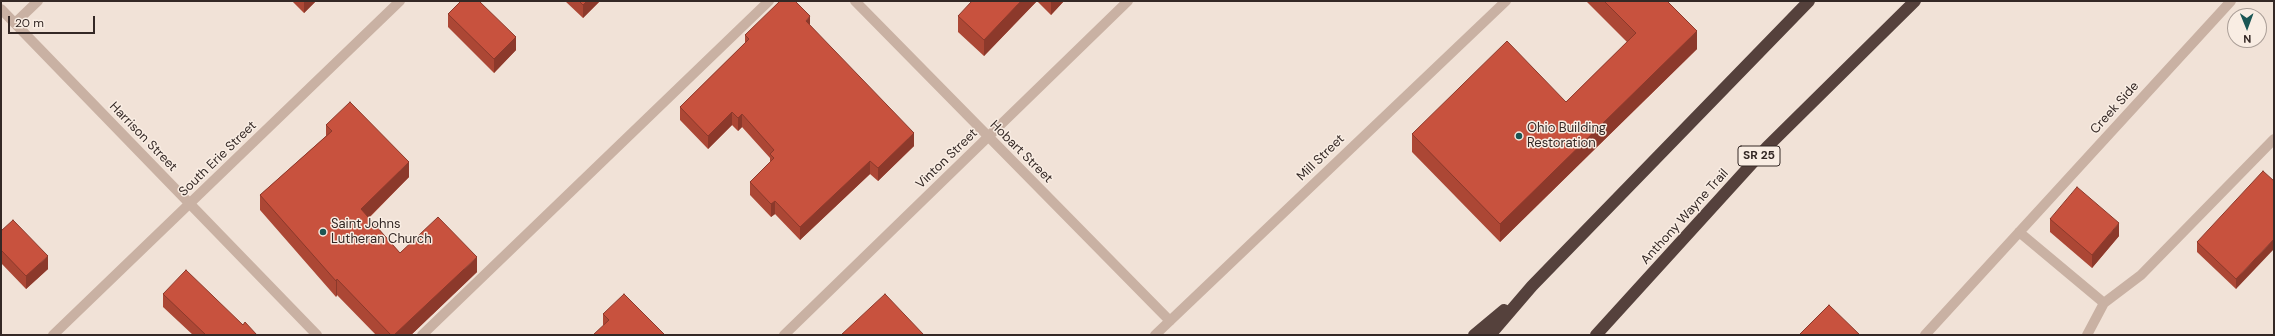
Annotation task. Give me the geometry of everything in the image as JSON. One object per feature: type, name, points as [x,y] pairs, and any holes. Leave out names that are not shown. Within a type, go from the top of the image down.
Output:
[{"type":"highway","points":[[1490,335],[1532,286],[1809,1]]},
{"type":"highway","name":"Anthony Wayne Trail","points":[[1596,335],[1767,147],[1915,1]]},
{"type":"highway","points":[[1474,335],[1532,286]]},
{"type":"highway","points":[[1600,335],[1612,318]]},
{"type":"street","points":[[15,23],[38,1]]},
{"type":"street","name":"South Erie Street","points":[[54,335],[191,205],[400,1]]},
{"type":"street","points":[[422,335],[769,1]]},
{"type":"street","name":"Hobart Street","points":[[855,1],[1170,321]]},
{"type":"street","name":"Vinton Street","points":[[784,335],[1128,1]]},
{"type":"street","name":"Mill Street","points":[[1155,335],[1506,1]]},
{"type":"street","name":"Creek Side","points":[[1925,335],[2230,1]]},
{"type":"street","name":"Harrison Street","points":[[1,10],[317,335]]},
{"type":"street","points":[[2087,335],[2104,303],[2141,275],[2274,138]]},
{"type":"street","points":[[2020,232],[2104,303]]},
{"type":"building","points":[[461,1],[479,1],[516,37],[494,59],[448,14]]},
{"type":"building","points":[[579,1],[587,1],[583,5]]},
{"type":"building","points":[[780,1],[795,1],[810,16],[806,21],[914,133],[878,168],[870,161],[800,227],[775,201],[771,204],[750,182],[774,158],[770,154],[774,150],[742,114],[738,118],[732,112],[708,136],[680,107],[749,39],[745,35]]},
{"type":"building","points":[[972,1],[1021,1],[984,40],[958,16]]},
{"type":"building","name":"Ohio Building Restoration","points":[[1604,1],[1667,1],[1697,31],[1500,224],[1412,134],[1507,41],[1566,102],[1636,33]]},
{"type":"building","points":[[350,102],[409,162],[361,209],[400,253],[438,217],[477,257],[394,335],[391,335],[337,279],[336,281],[260,195],[332,131],[326,125]]},
{"type":"building","points":[[2263,171],[2274,181],[2274,239],[2236,279],[2197,242]]},
{"type":"building","points":[[2077,187],[2119,223],[2092,255],[2050,219]]},
{"type":"building","points":[[13,220],[48,256],[26,276],[1,250],[1,231]]},
{"type":"building","points":[[186,270],[243,325],[245,322],[257,335],[206,335],[163,294]]},
{"type":"building","points":[[624,294],[665,335],[593,335],[609,320],[603,314]]},
{"type":"building","points":[[885,294],[924,335],[841,335]]},
{"type":"building","points":[[1829,305],[1860,335],[1799,335]]},
{"type":"place","name":"Ohio Building Restoration","points":[[1519,136]]},
{"type":"place","name":"Saint Johns Lutheran Church","points":[[323,232]]}]
